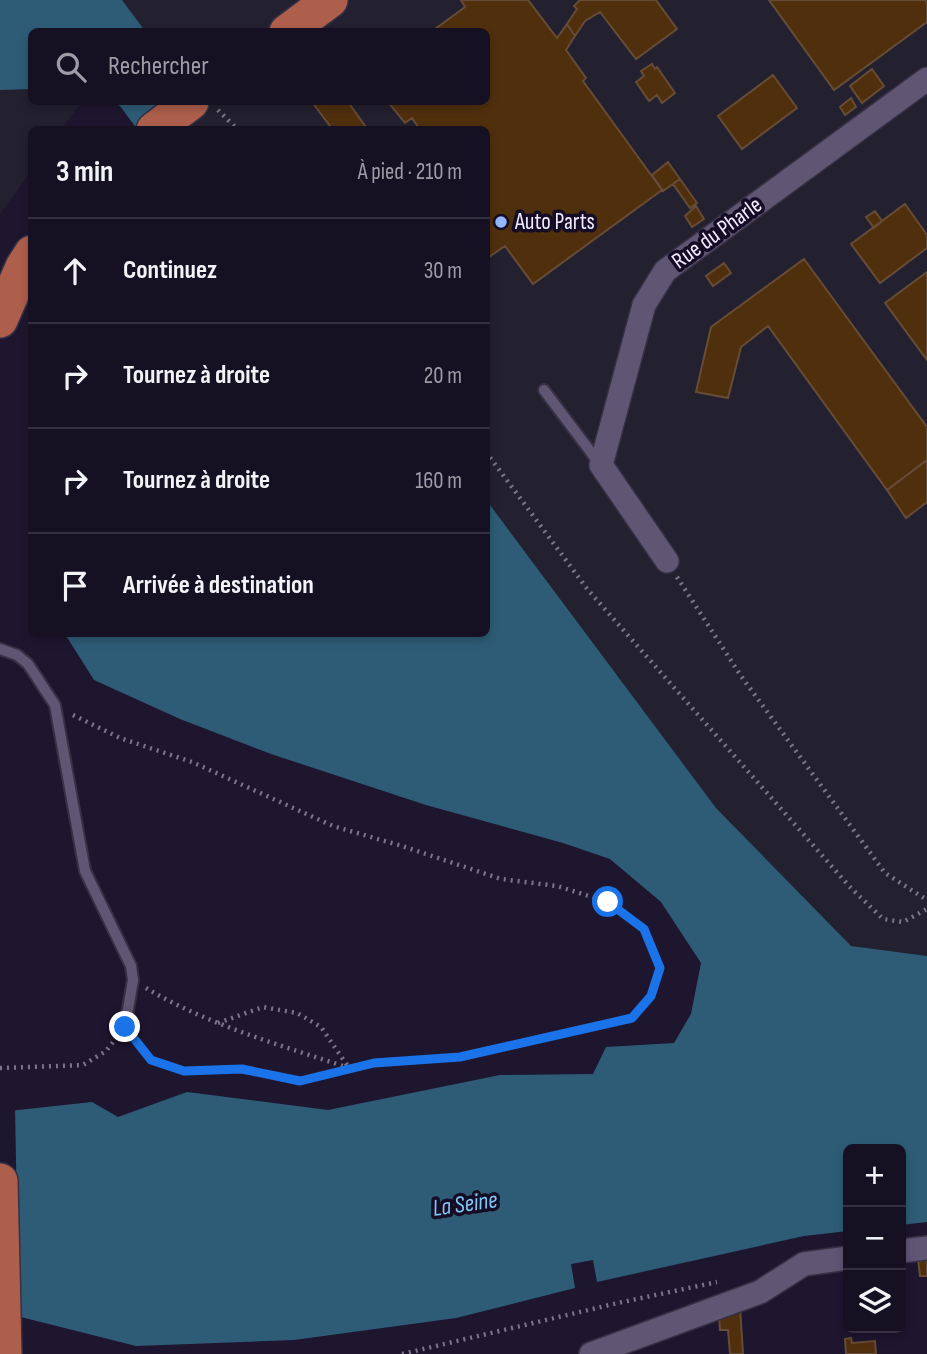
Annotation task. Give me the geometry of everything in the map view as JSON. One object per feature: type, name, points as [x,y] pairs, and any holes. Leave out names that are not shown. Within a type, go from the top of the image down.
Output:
[{"type":"main road","points":[[292,28],[330,0]]},
{"type":"main road","points":[[163,126],[205,106]]},
{"type":"main road","points":[[0,320],[28,259]]},
{"type":"main road","points":[[0,1181],[4,1354]]},
{"type":"street","name":"Rue du Pharle","points":[[601,465],[644,305],[665,271],[927,79]]},
{"type":"street","points":[[601,465],[667,561]]},
{"type":"street","points":[[906,1250],[927,1248]]},
{"type":"street","points":[[591,1354],[760,1292],[804,1264],[843,1259]]},
{"type":"lane","points":[[544,390],[601,465]]},
{"type":"lane","points":[[0,649],[17,655],[28,664],[55,705],[85,871],[131,966],[133,980],[125,1027]]},
{"type":"path","points":[[205,106],[232,126]]},
{"type":"path","points":[[490,457],[588,590],[849,886],[883,919],[903,922],[927,909]]},
{"type":"path","points":[[667,561],[741,676],[885,873],[927,900]]},
{"type":"path","points":[[0,1068],[83,1065],[106,1051],[125,1027],[151,1060],[184,1071],[242,1069],[300,1081],[374,1063],[460,1057],[632,1018],[651,996],[660,968],[644,929],[608,902],[557,886],[501,879],[333,826],[192,762],[120,738],[55,705]]},
{"type":"path","points":[[133,980],[178,1007],[349,1069]]},
{"type":"path","points":[[217,1023],[263,1007],[297,1013],[321,1027],[349,1069]]},
{"type":"path","points":[[402,1354],[724,1280]]},
{"type":"shaded area","points":[[0,0],[927,0],[927,956],[851,947],[716,808],[490,505],[490,126],[188,126],[172,105],[490,105],[490,28],[28,28],[28,105],[80,105],[63,126],[28,126],[28,175],[0,214]]},
{"type":"water","points":[[0,0],[122,0],[143,28],[28,28],[28,89],[0,90]]},
{"type":"water","points":[[118,105],[172,105],[188,126],[135,126]]},
{"type":"water","name":"La Seine","points":[[490,505],[716,808],[851,946],[927,956],[927,1222],[906,1224],[906,1144],[843,1144],[843,1232],[804,1236],[597,1282],[593,1260],[571,1264],[575,1288],[456,1318],[294,1340],[136,1346],[5,1313],[0,1112],[92,1102],[118,1117],[187,1092],[328,1110],[500,1075],[593,1074],[606,1047],[674,1043],[691,1014],[701,963],[661,902],[610,859],[563,843],[426,805],[271,754],[180,719],[94,680],[67,637],[490,637]]},
{"type":"pier","points":[[15,1107],[19,1320],[0,1317],[0,1108]]},
{"type":"building","points":[[461,0],[528,0],[557,38],[567,24],[575,36],[566,50],[586,78],[583,81],[662,190],[533,284],[505,246],[490,256],[490,126],[417,126],[412,118],[405,123],[390,105],[490,105],[490,28],[436,28],[465,7]]},
{"type":"building","points":[[580,0],[656,0],[677,29],[636,59],[600,12],[585,21],[575,36],[567,24],[577,9],[574,6]]},
{"type":"building","points":[[769,0],[925,0],[927,22],[834,90]]},
{"type":"building","points":[[652,64],[675,93],[662,103],[657,95],[649,101],[636,82],[644,76],[641,71]]},
{"type":"building","points":[[872,69],[884,86],[862,103],[850,86]]},
{"type":"building","points":[[773,75],[797,108],[742,149],[718,116]]},
{"type":"building","points":[[851,98],[856,107],[845,115],[840,107]]},
{"type":"building","points":[[314,105],[350,105],[365,126],[330,126]]},
{"type":"building","points":[[668,162],[680,179],[663,191],[652,175]]},
{"type":"building","points":[[680,179],[697,203],[690,208],[673,184]]},
{"type":"building","points":[[905,204],[927,235],[927,248],[880,283],[851,244]]},
{"type":"building","points":[[696,206],[704,219],[692,227],[685,216]]},
{"type":"building","points":[[875,211],[882,221],[874,228],[866,217]]},
{"type":"building","points":[[804,259],[927,427],[927,460],[887,490],[768,326],[741,347],[728,398],[696,392],[711,327]]},
{"type":"building","points":[[724,263],[731,273],[713,286],[706,276]]},
{"type":"building","points":[[927,272],[927,360],[885,303]]},
{"type":"building","points":[[927,460],[927,502],[906,518],[887,490]]},
{"type":"building","points":[[927,1258],[927,1276],[920,1276],[918,1259]]},
{"type":"building","points":[[740,1307],[743,1354],[730,1354],[728,1330],[720,1330],[719,1314]]},
{"type":"building","points":[[851,1338],[852,1343],[875,1341],[876,1354],[846,1354],[845,1339]]},
{"type":"place","name":"Auto Parts","points":[[501,222]]},
{"type":"route","points":[[125,1027],[151,1060],[184,1071],[242,1069],[300,1081],[374,1063],[460,1057],[632,1018],[651,996],[660,968],[644,929],[608,902]]}]
